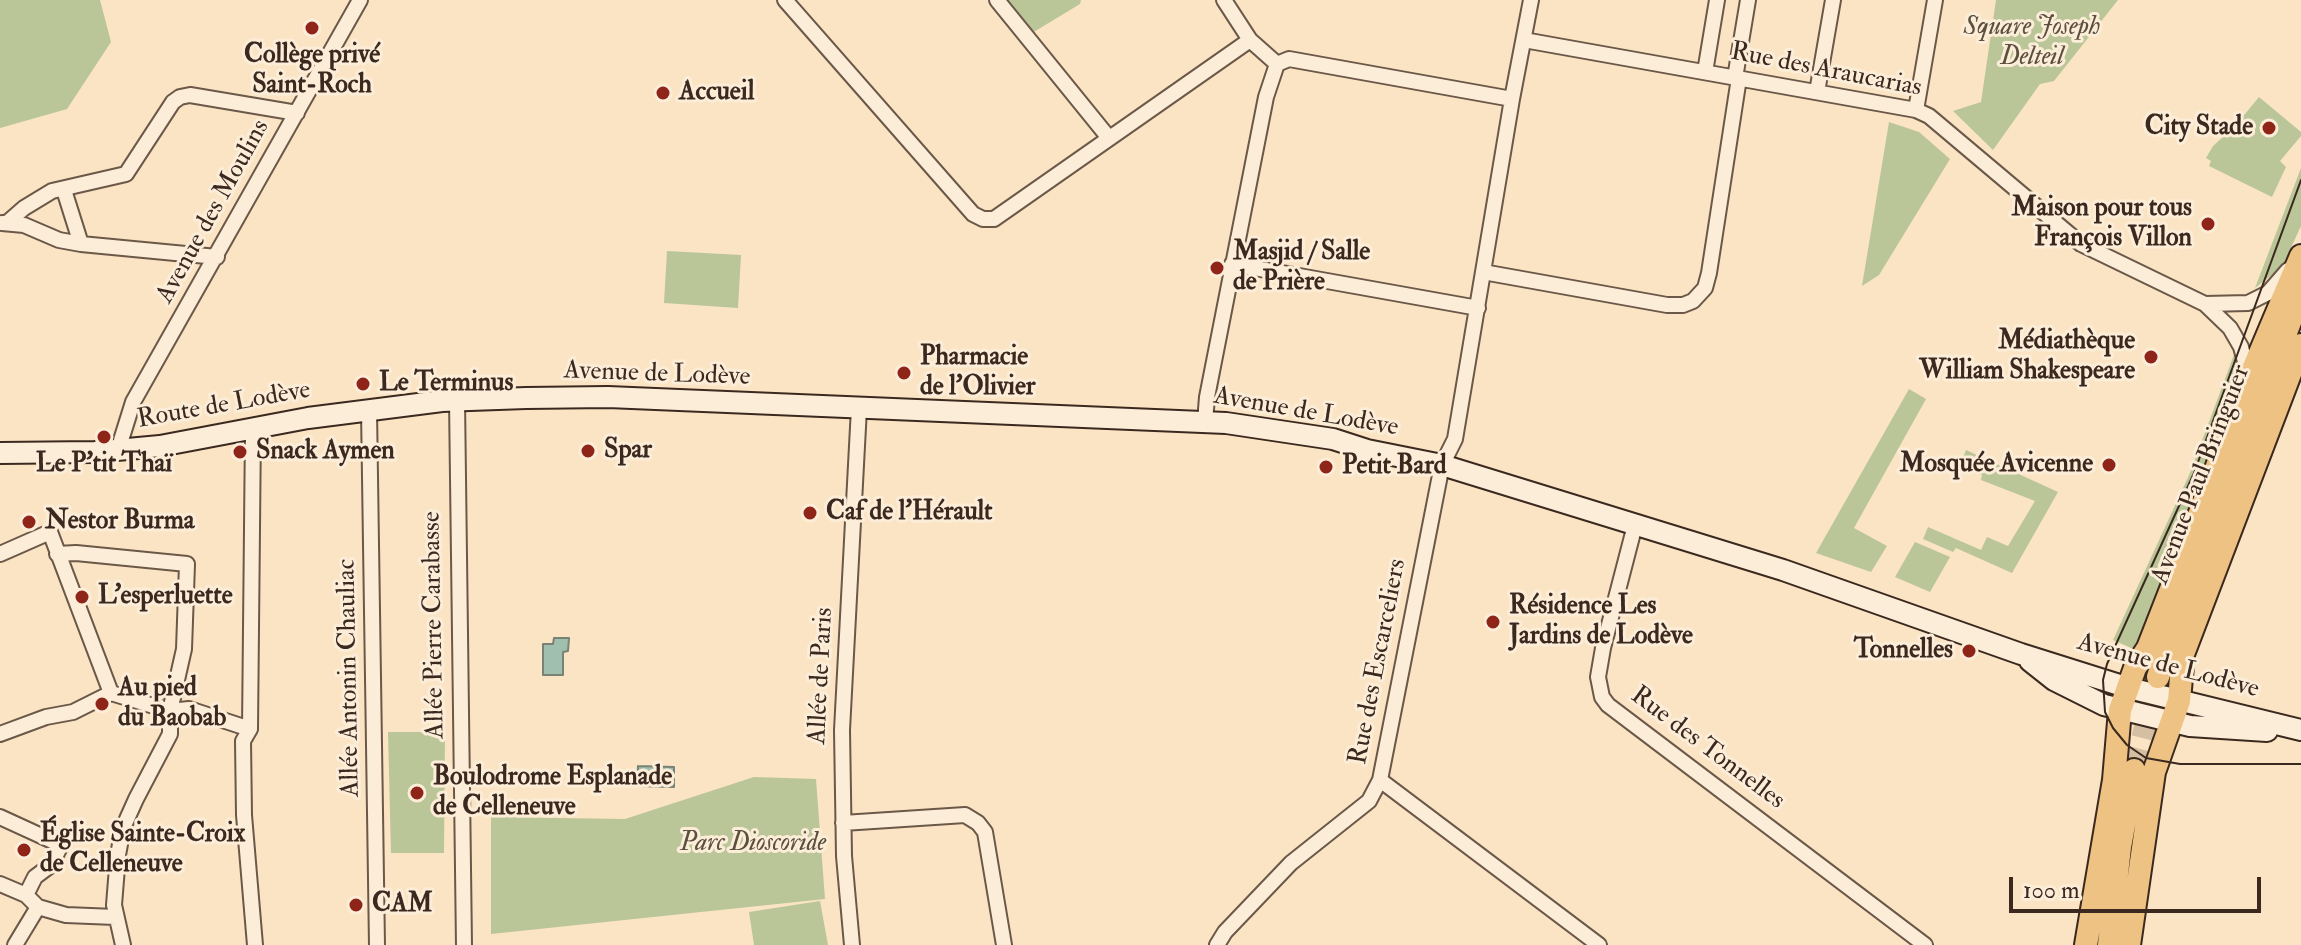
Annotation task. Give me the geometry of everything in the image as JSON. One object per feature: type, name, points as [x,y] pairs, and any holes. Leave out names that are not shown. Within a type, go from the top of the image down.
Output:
[{"type":"main road","name":"Avenue Paul Bringuier","points":[[2086,945],[2114,780],[2120,710],[2135,668],[2148,648],[2249,379],[2301,255]]},
{"type":"main road","name":"Avenue Paul Bringuier","points":[[2158,677],[2181,608],[2301,293]]},
{"type":"main road","points":[[2129,945],[2154,772],[2179,701],[2183,654],[2301,345]]},
{"type":"main road","points":[[2109,945],[2120,847],[2134,770]]},
{"type":"street","name":"Avenue des Moulins","points":[[118,450],[133,402],[360,0]]},
{"type":"street","points":[[785,0],[973,214],[983,219],[994,219],[1250,40]]},
{"type":"street","points":[[997,0],[1109,138]]},
{"type":"street","points":[[1224,0],[1250,40],[1277,64]]},
{"type":"street","name":"Rue des Escarceliers","points":[[1217,945],[1225,932],[1291,863],[1369,801],[1380,780],[1442,465],[1455,439],[1531,0]]},
{"type":"street","points":[[1705,72],[1717,0]]},
{"type":"street","points":[[1483,272],[1667,305],[1683,305],[1693,301],[1705,288],[1748,0]]},
{"type":"street","points":[[1817,92],[1833,0]]},
{"type":"street","points":[[1916,110],[1935,0]]},
{"type":"street","name":"Rue des Araucarias","points":[[1524,40],[1916,110],[1929,116],[2081,244],[2205,304],[2236,337],[2246,361],[2249,379]]},
{"type":"street","points":[[1205,422],[1232,264],[1266,97],[1277,64],[1289,59],[1512,99]]},
{"type":"street","points":[[4,223],[52,191],[126,174],[173,102],[180,97],[190,95],[297,113]]},
{"type":"street","points":[[64,190],[81,244]]},
{"type":"street","points":[[4,223],[24,225],[59,240],[81,244],[217,257]]},
{"type":"street","name":"Rue des Araucarias","points":[[2205,304],[2241,305],[2257,299],[2268,293],[2301,255]]},
{"type":"street","points":[[1232,264],[1478,308]]},
{"type":"street","name":"Avenue de Lodève","points":[[457,400],[608,397],[1205,422],[1333,439],[1367,450],[1442,465],[1783,570],[2021,654],[2129,688],[2301,732]]},
{"type":"street","name":"Route de Lodève","points":[[0,453],[35,455],[160,446],[369,410],[457,400]]},
{"type":"street","name":"Allée Pierre Carabasse","points":[[457,400],[464,945]]},
{"type":"street","name":"Allée de Paris","points":[[852,945],[843,823],[842,730],[859,408]]},
{"type":"street","name":"Allée Antonin Chauliac","points":[[369,410],[377,945]]},
{"type":"street","points":[[253,428],[250,729],[243,741],[244,815],[255,945]]},
{"type":"street","name":"Rue des Tonnelles","points":[[1635,525],[1603,648],[1598,677],[1602,697],[1608,705],[1925,945]]},
{"type":"street","points":[[0,554],[50,532],[111,693]]},
{"type":"street","points":[[57,554],[76,553],[187,564],[184,649],[170,711],[170,734],[123,828],[118,855],[115,917],[123,945]]},
{"type":"street","name":"Avenue de Lodève","points":[[2021,654],[2054,680],[2094,702],[2120,710],[2190,726],[2301,732]]},
{"type":"street","points":[[0,734],[46,717],[73,712],[111,693],[170,711],[189,709],[250,729]]},
{"type":"street","points":[[1380,780],[1599,945]]},
{"type":"street","points":[[843,823],[965,815],[978,823],[985,832],[1004,945]]},
{"type":"street","points":[[0,817],[61,845],[51,865],[35,877],[26,895]]},
{"type":"street","points":[[0,884],[26,895],[38,907],[66,915],[115,917]]},
{"type":"street","points":[[15,945],[38,907]]},
{"type":"green space","points":[[0,0],[100,0],[111,42],[67,109],[0,128]]},
{"type":"green space","points":[[1005,0],[1081,0],[1080,4],[1032,33]]},
{"type":"green space","name":"Square Joseph Delteil","points":[[1996,0],[2118,0],[2054,81],[2040,84],[1993,150],[1953,111],[1981,102]]},
{"type":"green space","points":[[2259,97],[2301,132],[2280,161],[2286,167],[2272,197],[2209,166],[2211,161],[2206,158],[2213,146]]},
{"type":"green space","points":[[1889,122],[1919,132],[1950,159],[1879,275],[1862,286]]},
{"type":"green space","points":[[2301,168],[2301,226],[2282,267],[2255,288]]},
{"type":"green space","points":[[667,251],[741,255],[738,308],[664,303]]},
{"type":"green space","points":[[2235,352],[2240,384],[2138,651],[2113,640],[2190,473]]},
{"type":"green space","points":[[1909,389],[1926,399],[1854,528],[1887,546],[1871,572],[1816,553]]},
{"type":"green space","points":[[1966,450],[2058,492],[2012,573],[1956,548],[1953,552],[1923,539],[1928,527],[1981,550],[1987,537],[2008,546],[2035,501],[1981,480],[1982,475],[1960,466]]},
{"type":"green space","points":[[1915,542],[1950,557],[1930,592],[1895,577]]},
{"type":"green space","name":"Boulodrome Esplanade de Celleneuve","points":[[388,732],[445,732],[444,853],[391,853]]},
{"type":"green space","name":"Parc Dioscoride","points":[[754,777],[816,779],[825,899],[491,934],[491,817],[625,819]]},
{"type":"green space","points":[[820,901],[828,945],[754,945],[749,912]]},
{"type":"shaded area","points":[[554,638],[569,638],[568,651],[563,652],[563,675],[543,675],[543,644],[553,644]]},
{"type":"shaded area","points":[[638,766],[674,767],[674,787],[637,786]]},
{"type":"tunnel","points":[[2134,770],[2158,677]]},
{"type":"tram line","points":[[2301,180],[2194,473],[2107,664],[2103,680],[2105,712],[2113,728],[2127,745],[2146,758],[2180,764],[2301,764]]},
{"type":"place","name":"Collège privé Saint-Roch","points":[[312,28]]},
{"type":"place","name":"Accueil","points":[[663,93]]},
{"type":"place","name":"City Stade","points":[[2269,128]]},
{"type":"place","name":"Maison pour tous François Villon","points":[[2208,224]]},
{"type":"place","name":"Masjid / Salle de Prière","points":[[1217,268]]},
{"type":"place","name":"Médiathèque William Shakespeare","points":[[2151,357]]},
{"type":"place","name":"Pharmacie de l'Olivier","points":[[904,373]]},
{"type":"place","name":"Le Terminus","points":[[363,384]]},
{"type":"place","name":"Le P'tit Thaï","points":[[104,437]]},
{"type":"place","name":"Spar","points":[[588,451]]},
{"type":"place","name":"Snack Aymen","points":[[240,452]]},
{"type":"place","name":"Mosquée Avicenne","points":[[2109,465]]},
{"type":"place","name":"Petit Bard","points":[[1326,467]]},
{"type":"place","name":"Caf de l'Hérault","points":[[810,513]]},
{"type":"place","name":"Nestor Burma","points":[[29,522]]},
{"type":"place","name":"L'esperluette","points":[[82,597]]},
{"type":"place","name":"Résidence Les Jardins de Lodève","points":[[1493,622]]},
{"type":"place","name":"Tonnelles","points":[[1969,651]]},
{"type":"place","name":"Au pied du Baobab","points":[[102,704]]},
{"type":"place","name":"Boulodrome Esplanade de Celleneuve","points":[[417,793]]},
{"type":"place","name":"Église Sainte-Croix de Celleneuve","points":[[24,850]]},
{"type":"place","name":"CAM","points":[[356,905]]}]
